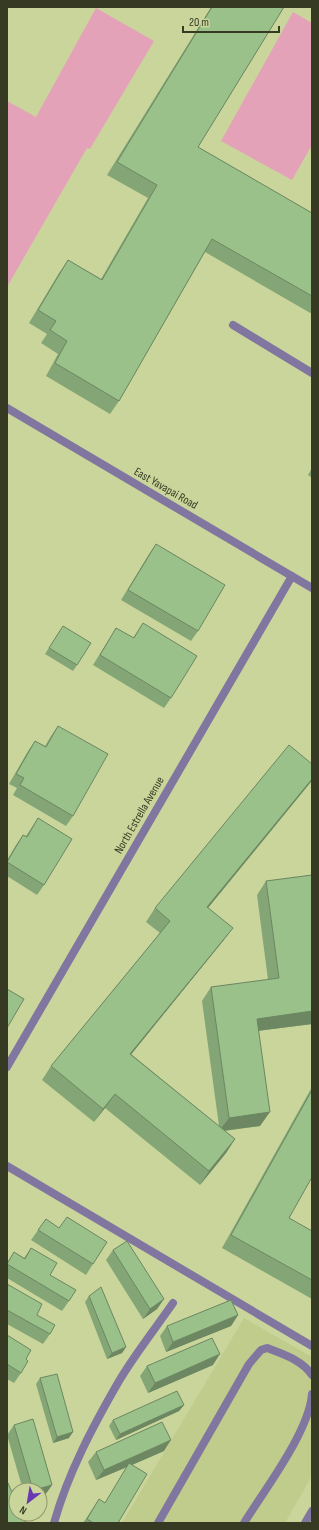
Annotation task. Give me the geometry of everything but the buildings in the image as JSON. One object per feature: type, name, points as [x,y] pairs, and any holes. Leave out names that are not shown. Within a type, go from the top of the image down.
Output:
[{"type":"street","points":[[233,325],[312,373]]},
{"type":"street","name":"East Yavapai Road","points":[[7,408],[312,588]]},
{"type":"street","name":"North Estrella Avenue","points":[[7,1067],[292,576]]},
{"type":"street","points":[[7,1166],[312,1346]]},
{"type":"street","points":[[54,1523],[61,1499],[83,1449],[120,1380],[173,1303]]},
{"type":"street","points":[[161,1522],[248,1364],[261,1350],[267,1348],[289,1356],[307,1368],[312,1375]]},
{"type":"street","points":[[244,1523],[291,1448],[306,1421],[311,1405],[312,1394]]},
{"type":"street","points":[[305,1523],[312,1511]]},
{"type":"shaded area","points":[[96,8],[154,41],[90,149],[87,148],[7,287],[7,101],[36,117]]},
{"type":"shaded area","points":[[293,12],[312,23],[312,145],[292,180],[221,141]]},
{"type":"shaded area","points":[[244,1318],[312,1357],[312,1476],[285,1523],[122,1523]]}]
